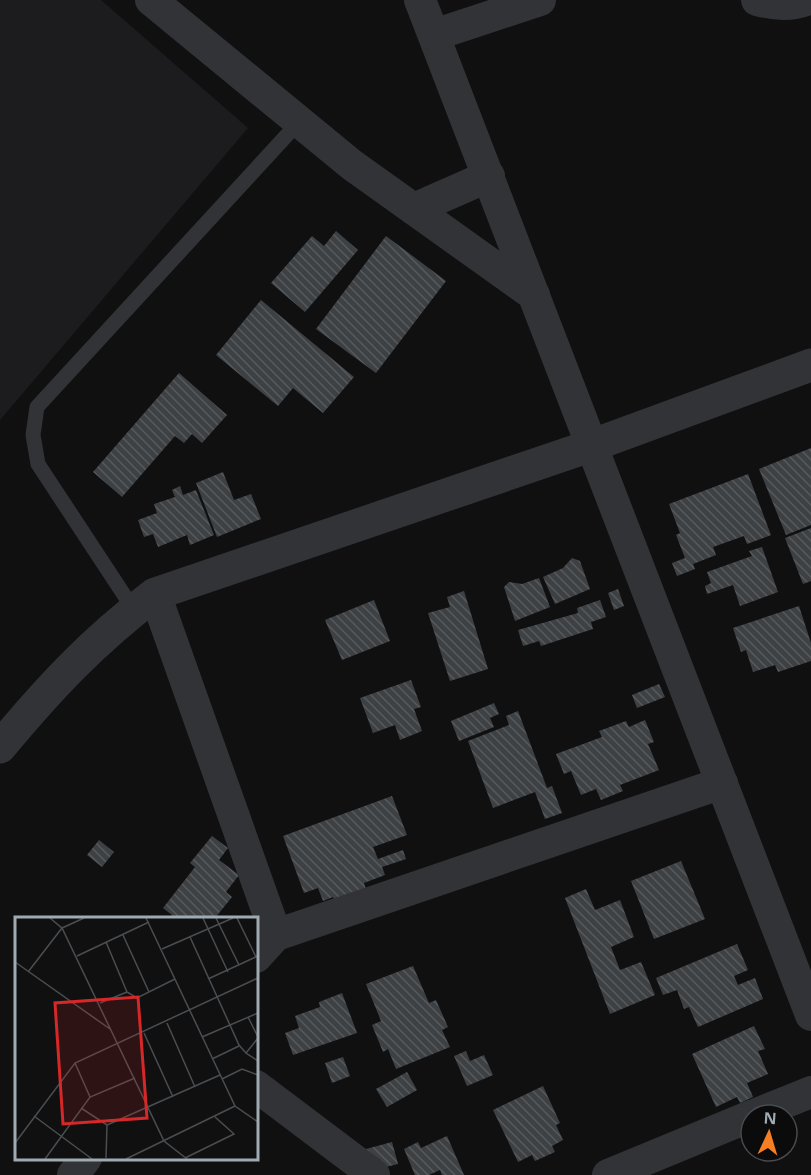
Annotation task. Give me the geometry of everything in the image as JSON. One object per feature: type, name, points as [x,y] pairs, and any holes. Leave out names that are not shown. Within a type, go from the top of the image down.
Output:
[{"type":"street","points":[[152,0],[351,165],[534,295]]},
{"type":"street","points":[[420,0],[811,1015]]},
{"type":"street","points":[[434,35],[540,0]]},
{"type":"street","points":[[757,0],[768,3],[799,3],[806,0]]},
{"type":"street","points":[[414,209],[489,176]]},
{"type":"street","points":[[0,747],[46,692],[104,633],[145,602],[593,445],[811,364]]},
{"type":"street","points":[[145,602],[256,917]]},
{"type":"street","points":[[258,923],[266,946],[722,783]]},
{"type":"street","points":[[258,1088],[374,1175]]},
{"type":"street","points":[[784,1103],[811,1092]]},
{"type":"street","points":[[608,1175],[739,1122]]},
{"type":"street","points":[[73,1175],[84,1160]]},
{"type":"lane","points":[[145,602],[39,464],[33,435],[37,407],[299,122]]},
{"type":"shaded area","points":[[0,0],[101,0],[248,128],[0,420]]},
{"type":"building","points":[[336,231],[358,250],[305,312],[271,283],[312,236],[324,246]]},
{"type":"building","points":[[386,236],[446,281],[376,373],[316,329]]},
{"type":"building","points":[[261,300],[354,377],[323,413],[293,388],[278,406],[216,355]]},
{"type":"building","points":[[179,373],[227,415],[202,443],[192,434],[184,443],[175,436],[122,497],[93,472]]},
{"type":"building","points":[[811,448],[811,525],[786,535],[759,469]]},
{"type":"building","points":[[223,472],[234,500],[251,494],[261,519],[217,537],[196,483]]},
{"type":"building","points":[[748,474],[771,535],[747,544],[744,536],[713,547],[716,555],[693,564],[695,569],[677,576],[672,563],[685,558],[676,535],[680,533],[669,504]]},
{"type":"building","points":[[180,486],[183,495],[196,490],[214,535],[190,545],[187,535],[158,547],[153,534],[144,537],[138,520],[157,513],[154,504],[175,497],[172,490]]},
{"type":"building","points":[[811,528],[811,581],[803,584],[785,538]]},
{"type":"building","points":[[762,547],[778,592],[740,606],[733,585],[707,594],[705,586],[711,583],[707,572],[752,556],[749,551]]},
{"type":"building","points":[[572,558],[580,561],[590,589],[555,604],[543,577],[563,568]]},
{"type":"building","points":[[539,578],[550,607],[515,621],[504,587],[509,582],[522,584]]},
{"type":"building","points":[[618,589],[624,606],[614,610],[608,593]]},
{"type":"building","points":[[464,591],[488,669],[450,681],[428,613],[450,607],[447,597]]},
{"type":"building","points":[[374,600],[390,641],[342,660],[325,620]]},
{"type":"building","points":[[600,600],[606,617],[591,622],[593,629],[541,646],[539,641],[523,646],[518,630],[578,613],[577,608]]},
{"type":"building","points":[[799,606],[811,643],[811,661],[778,672],[775,665],[753,672],[746,650],[741,652],[733,628]]},
{"type":"building","points":[[411,680],[421,707],[414,709],[422,731],[400,740],[395,725],[373,733],[360,698]]},
{"type":"building","points":[[659,684],[665,697],[637,708],[632,695]]},
{"type":"building","points":[[494,703],[499,714],[490,718],[494,727],[459,741],[451,721]]},
{"type":"building","points":[[518,711],[547,788],[552,786],[562,813],[545,819],[535,792],[493,808],[468,741],[509,725],[506,716]]},
{"type":"building","points":[[645,720],[654,742],[648,744],[659,770],[620,785],[623,791],[601,800],[596,789],[581,795],[571,771],[564,774],[556,754],[602,737],[599,731],[626,721],[629,727]]},
{"type":"building","points":[[392,796],[407,835],[373,847],[378,859],[403,850],[406,859],[382,867],[385,875],[364,883],[367,892],[336,904],[333,897],[323,901],[318,888],[304,893],[283,836]]},
{"type":"building","points":[[212,836],[228,848],[219,860],[239,875],[226,892],[232,897],[216,917],[170,917],[172,915],[163,908],[195,867],[190,863]]},
{"type":"building","points":[[99,840],[114,852],[102,867],[87,855]]},
{"type":"building","points":[[681,861],[705,919],[654,939],[631,881]]},
{"type":"building","points":[[586,889],[595,910],[620,900],[634,937],[611,947],[620,970],[641,962],[655,995],[610,1014],[565,898]]},
{"type":"building","points":[[737,944],[748,970],[734,976],[738,985],[755,978],[763,999],[698,1027],[689,1007],[684,1009],[677,990],[663,995],[656,978]]},
{"type":"building","points":[[413,966],[429,1003],[436,1000],[448,1027],[442,1030],[450,1047],[396,1069],[388,1049],[383,1052],[372,1025],[381,1021],[366,984]]},
{"type":"building","points":[[342,993],[357,1033],[293,1055],[285,1033],[299,1028],[295,1016],[320,1007],[319,1002]]},
{"type":"building","points":[[754,1026],[765,1049],[758,1051],[768,1074],[747,1083],[753,1097],[740,1103],[737,1097],[716,1107],[692,1054]]},
{"type":"building","points":[[466,1051],[470,1061],[484,1055],[493,1075],[467,1086],[454,1056]]},
{"type":"building","points":[[343,1057],[350,1076],[332,1083],[325,1063]]},
{"type":"building","points":[[407,1072],[417,1090],[387,1107],[376,1089]]},
{"type":"building","points":[[543,1086],[560,1123],[556,1125],[563,1140],[552,1146],[555,1152],[535,1161],[532,1155],[518,1162],[493,1110]]},
{"type":"building","points":[[447,1136],[464,1175],[442,1175],[440,1170],[429,1175],[415,1175],[404,1149],[418,1142],[421,1148]]},
{"type":"building","points":[[392,1142],[398,1164],[382,1168],[380,1159],[370,1162],[366,1149]]}]
